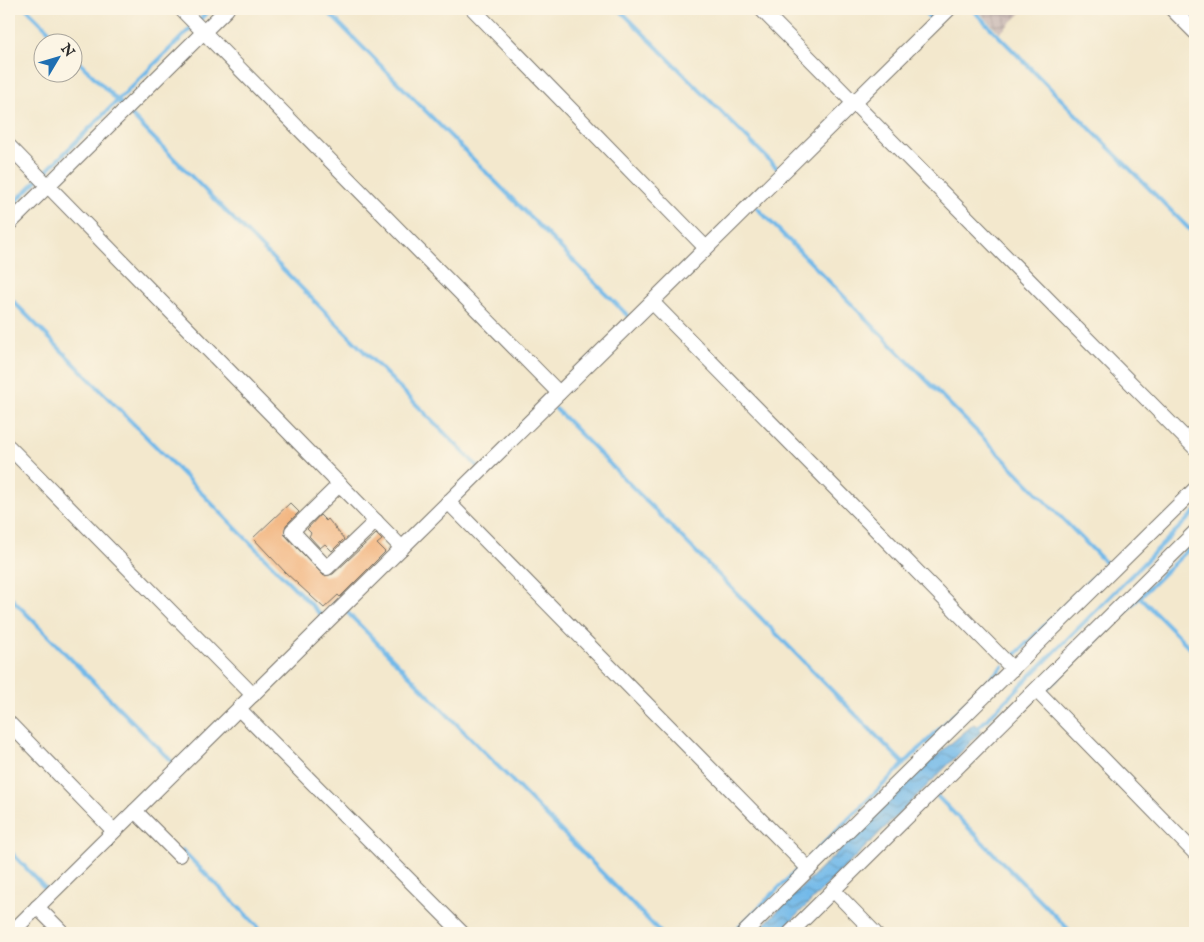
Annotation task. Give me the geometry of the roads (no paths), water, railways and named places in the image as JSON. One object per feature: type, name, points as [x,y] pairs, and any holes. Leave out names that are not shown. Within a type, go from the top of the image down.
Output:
[{"type":"street","points":[[181,9],[559,393]]},
{"type":"street","points":[[9,224],[43,180],[198,27],[227,9]]},
{"type":"street","points":[[473,9],[706,248]]},
{"type":"street","points":[[762,9],[1195,448]]},
{"type":"street","points":[[11,933],[949,9]]},
{"type":"street","points":[[1172,9],[1195,32]]},
{"type":"street","points":[[9,146],[402,548]]},
{"type":"street","points":[[652,302],[1013,669]]},
{"type":"street","points":[[9,447],[253,695]]},
{"type":"street","points":[[340,484],[292,531],[327,568],[376,521]]},
{"type":"street","points":[[744,933],[1195,489]]},
{"type":"street","points":[[448,502],[810,869]]},
{"type":"street","points":[[790,933],[1195,532]]},
{"type":"street","points":[[1036,690],[1195,852]]},
{"type":"street","points":[[239,709],[462,933]]},
{"type":"street","points":[[9,723],[114,831]]},
{"type":"street","points":[[135,811],[179,855]]},
{"type":"street","points":[[833,890],[875,933]]},
{"type":"street","points":[[37,907],[63,933]]},
{"type":"water","points":[[974,724],[982,731],[779,933],[755,933],[936,756]]},
{"type":"waterway","points":[[27,9],[50,32]]},
{"type":"waterway","points":[[198,21],[211,9]]},
{"type":"waterway","points":[[325,9],[628,316]]},
{"type":"waterway","points":[[619,9],[778,169]]},
{"type":"waterway","points":[[922,9],[930,18]]},
{"type":"waterway","points":[[972,9],[1195,235]]},
{"type":"waterway","points":[[9,208],[193,26]]},
{"type":"waterway","points":[[82,65],[122,105]]},
{"type":"waterway","points":[[129,113],[477,466]]},
{"type":"waterway","points":[[757,208],[1107,564],[1010,660]]},
{"type":"waterway","points":[[9,297],[323,617]]},
{"type":"waterway","points":[[556,409],[904,764]]},
{"type":"waterway","points":[[975,731],[1195,512]]},
{"type":"waterway","points":[[1047,688],[1195,543]]},
{"type":"waterway","points":[[9,596],[174,764]]},
{"type":"waterway","points":[[1140,597],[1195,653]]},
{"type":"waterway","points":[[347,612],[661,933]]},
{"type":"waterway","points":[[807,860],[1003,666]]},
{"type":"waterway","points":[[937,796],[1072,933]]},
{"type":"waterway","points":[[9,850],[47,890]]},
{"type":"waterway","points":[[182,850],[264,933]]},
{"type":"waterway","points":[[733,933],[800,867]]}]
